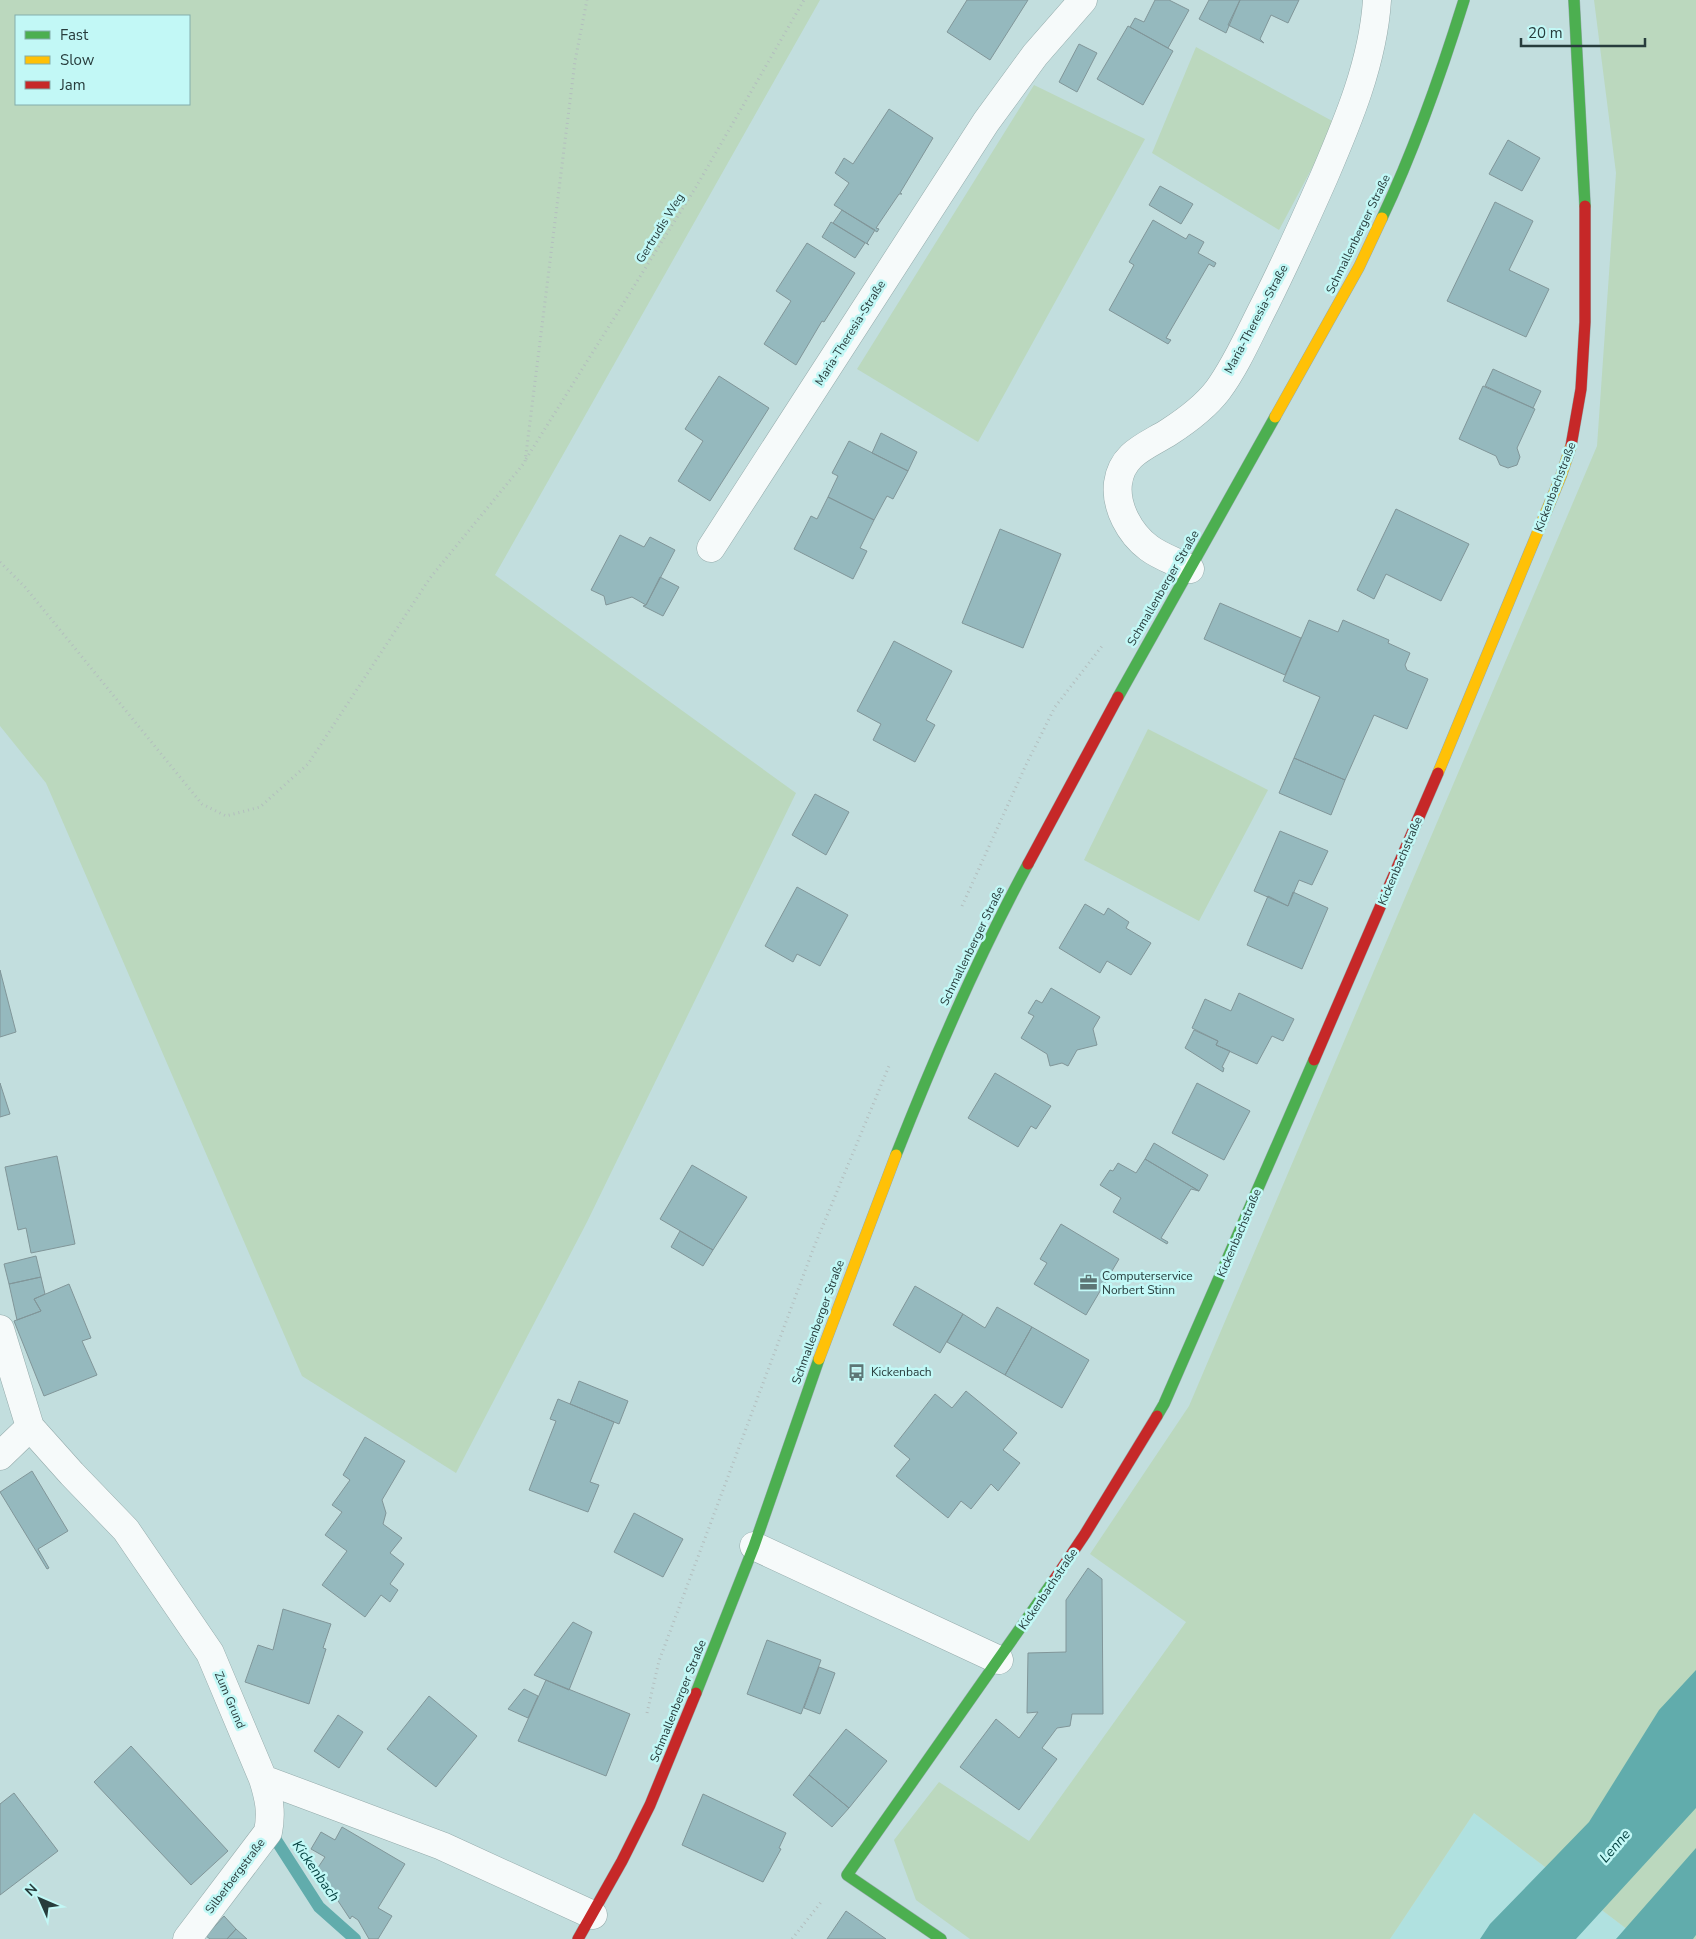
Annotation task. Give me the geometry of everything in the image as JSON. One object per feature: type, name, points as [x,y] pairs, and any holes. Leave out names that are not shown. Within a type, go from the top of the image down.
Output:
[{"type":"street","name":"Maria-Theresia-Straße","points":[[711,548],[986,122],[1036,55],[1083,0]]},
{"type":"street","name":"Maria-Theresia-Straße","points":[[1190,569],[1149,548],[1135,534],[1123,516],[1118,499],[1118,481],[1124,464],[1137,449],[1168,432],[1201,408],[1217,392],[1229,372],[1292,251],[1345,128],[1364,73],[1376,17],[1377,0]]},
{"type":"street","name":"Schmallenberger Straße","points":[[578,1939],[593,1915],[650,1805],[754,1546],[824,1346],[929,1070],[992,931],[1130,673],[1359,267],[1400,180],[1450,46],[1464,0]]},
{"type":"street","name":"Kickenbachstraße","points":[[846,1875],[1000,1660],[1085,1534],[1164,1404],[1426,802],[1561,476],[1574,438],[1581,390],[1585,322],[1585,192],[1574,0]]},
{"type":"street","name":"Zum Grund","points":[[0,1329],[30,1427],[126,1530],[210,1653],[263,1779]]},
{"type":"street","points":[[0,1456],[30,1427]]},
{"type":"street","points":[[754,1546],[1000,1660]]},
{"type":"street","points":[[263,1779],[442,1846],[593,1915]]},
{"type":"street","name":"Silberbergstraße","points":[[187,1939],[268,1832],[270,1801],[263,1779]]},
{"type":"street","points":[[846,1875],[942,1939]]},
{"type":"path","points":[[525,462],[575,61],[587,0]]},
{"type":"path","name":"Gertrudis Weg","points":[[0,562],[25,587],[202,804],[226,816],[260,807],[308,764],[430,578],[525,462],[696,187],[804,0]]},
{"type":"path","points":[[792,1939],[812,1911],[846,1875]]},
{"type":"shaded area","points":[[1474,1813],[1640,1939],[1390,1939]]},
{"type":"green space","points":[[0,0],[820,0],[495,575],[796,793],[587,1222],[456,1473],[302,1376],[46,783],[0,726]]},
{"type":"green space","points":[[1594,0],[1696,0],[1696,1939],[1640,1939],[1474,1813],[1390,1939],[970,1939],[916,1900],[894,1840],[939,1782],[1029,1841],[1186,1622],[1090,1554],[1189,1406],[1597,446],[1616,173]]},
{"type":"green space","points":[[1196,47],[1336,123],[1279,230],[1152,153]]},
{"type":"green space","points":[[1034,85],[1145,139],[978,442],[857,369]]},
{"type":"green space","points":[[1148,729],[1268,790],[1199,921],[1084,860]]},
{"type":"water","name":"Lenne","points":[[1696,1670],[1696,1808],[1576,1939],[1480,1939],[1490,1924],[1589,1822],[1659,1710]]},
{"type":"water","points":[[1696,1848],[1696,1935],[1693,1939],[1616,1939]]},
{"type":"building","points":[[967,0],[1028,0],[990,60],[947,32]]},
{"type":"building","points":[[1155,0],[1169,0],[1189,10],[1168,48],[1130,27],[1135,18],[1144,22]]},
{"type":"building","points":[[1209,0],[1240,0],[1226,33],[1199,19]]},
{"type":"building","points":[[1240,0],[1299,0],[1288,23],[1271,15],[1260,39],[1264,43],[1228,25]]},
{"type":"building","points":[[1128,26],[1173,51],[1143,105],[1097,79]]},
{"type":"building","points":[[1079,44],[1097,53],[1077,92],[1059,82]]},
{"type":"building","points":[[889,109],[933,138],[900,193],[902,194],[899,194],[876,228],[879,229],[877,232],[834,205],[849,183],[835,173],[844,158],[853,164]]},
{"type":"building","points":[[1508,140],[1540,158],[1522,191],[1489,174]]},
{"type":"building","points":[[1160,186],[1193,204],[1181,224],[1149,205]]},
{"type":"building","points":[[1495,202],[1533,221],[1509,270],[1549,289],[1526,337],[1447,301]]},
{"type":"building","points":[[842,210],[875,230],[867,243],[869,245],[833,223]]},
{"type":"building","points":[[1153,220],[1186,239],[1189,234],[1204,242],[1198,253],[1216,263],[1214,267],[1209,264],[1166,338],[1171,340],[1168,344],[1109,310],[1134,265],[1129,262]]},
{"type":"building","points":[[831,222],[865,243],[855,258],[822,237]]},
{"type":"building","points":[[807,243],[855,273],[824,322],[822,321],[796,365],[764,344],[791,301],[776,291]]},
{"type":"building","points":[[1493,369],[1541,391],[1533,408],[1485,386]]},
{"type":"building","points":[[719,376],[769,408],[710,501],[678,481],[703,441],[685,429]]},
{"type":"building","points":[[1483,386],[1535,409],[1517,448],[1520,457],[1517,465],[1508,468],[1500,465],[1496,456],[1459,439]]},
{"type":"building","points":[[881,433],[917,452],[908,471],[872,453]]},
{"type":"building","points":[[849,441],[908,471],[893,499],[887,496],[874,520],[828,497],[838,476],[832,473]]},
{"type":"building","points":[[828,497],[874,520],[860,548],[867,551],[853,579],[794,549],[811,516],[817,519]]},
{"type":"building","points":[[1396,509],[1469,544],[1441,601],[1386,574],[1374,599],[1357,590]]},
{"type":"building","points":[[1000,529],[1061,554],[1023,648],[962,623]]},
{"type":"building","points":[[620,535],[644,547],[650,537],[675,550],[646,605],[632,597],[606,605],[604,596],[591,590]]},
{"type":"building","points":[[660,577],[679,587],[663,616],[643,606],[646,605]]},
{"type":"building","points":[[1220,603],[1301,638],[1285,675],[1204,639]]},
{"type":"building","points":[[1309,620],[1338,632],[1343,620],[1389,640],[1388,643],[1410,653],[1405,665],[1407,670],[1428,679],[1407,729],[1374,715],[1345,780],[1294,758],[1320,697],[1283,681]]},
{"type":"building","points":[[894,641],[952,671],[926,720],[935,725],[915,762],[873,740],[881,724],[857,711]]},
{"type":"building","points":[[1294,758],[1345,780],[1331,815],[1279,793]]},
{"type":"building","points":[[815,794],[849,812],[826,855],[792,835]]},
{"type":"building","points":[[1280,831],[1328,851],[1312,885],[1299,880],[1288,906],[1254,891]]},
{"type":"building","points":[[797,887],[848,915],[820,966],[797,954],[793,962],[765,946]]},
{"type":"building","points":[[1293,892],[1328,908],[1302,969],[1247,945],[1268,896],[1288,906]]},
{"type":"building","points":[[1085,904],[1104,915],[1108,908],[1129,922],[1126,928],[1151,943],[1131,975],[1107,961],[1100,973],[1059,948]]},
{"type":"building","points":[[0,970],[16,1032],[0,1037]]},
{"type":"building","points":[[1051,988],[1100,1017],[1093,1029],[1097,1045],[1077,1050],[1068,1066],[1062,1063],[1050,1066],[1047,1054],[1021,1038],[1034,1016],[1028,1013],[1036,1000],[1042,1003]]},
{"type":"building","points":[[1239,993],[1294,1019],[1283,1041],[1272,1036],[1257,1064],[1216,1045],[1218,1041],[1192,1028],[1205,999],[1231,1011]]},
{"type":"building","points":[[1194,1030],[1218,1041],[1216,1045],[1230,1051],[1222,1067],[1224,1068],[1223,1072],[1185,1048]]},
{"type":"building","points":[[995,1073],[1051,1106],[1036,1129],[1031,1126],[1018,1147],[968,1118]]},
{"type":"building","points":[[0,1083],[10,1114],[0,1117]]},
{"type":"building","points":[[1197,1083],[1250,1111],[1224,1160],[1172,1133]]},
{"type":"building","points":[[1154,1143],[1208,1175],[1199,1191],[1145,1159]]},
{"type":"building","points":[[57,1156],[75,1244],[31,1253],[26,1228],[18,1230],[5,1167]]},
{"type":"building","points":[[1145,1159],[1199,1191],[1191,1189],[1161,1238],[1168,1242],[1167,1244],[1113,1212],[1121,1198],[1100,1185],[1110,1170],[1113,1171],[1118,1163],[1136,1173]]},
{"type":"building","points":[[692,1165],[747,1197],[713,1250],[660,1219]]},
{"type":"building","points":[[1061,1224],[1119,1259],[1086,1315],[1034,1284],[1047,1263],[1040,1259]]},
{"type":"building","points":[[680,1231],[713,1250],[703,1266],[671,1247]]},
{"type":"building","points":[[36,1256],[41,1277],[9,1284],[4,1264]]},
{"type":"building","points":[[41,1277],[45,1294],[34,1299],[41,1311],[17,1320],[9,1284]]},
{"type":"building","points":[[69,1284],[91,1338],[82,1341],[97,1375],[44,1396],[14,1321],[41,1311],[34,1299]]},
{"type":"building","points":[[915,1286],[963,1314],[940,1353],[893,1325]]},
{"type":"building","points":[[997,1307],[1032,1327],[1005,1375],[947,1342],[963,1314],[985,1328]]},
{"type":"building","points":[[1032,1327],[1089,1360],[1062,1408],[1005,1375]]},
{"type":"building","points":[[579,1381],[628,1401],[619,1424],[570,1404]]},
{"type":"building","points":[[966,1391],[1017,1433],[1003,1450],[1020,1463],[998,1491],[991,1484],[971,1509],[961,1501],[948,1518],[896,1476],[910,1459],[894,1446],[935,1394],[952,1408]]},
{"type":"building","points":[[558,1399],[614,1422],[590,1482],[599,1485],[588,1512],[529,1490],[556,1421],[550,1419]]},
{"type":"building","points":[[365,1437],[405,1461],[382,1500],[386,1513],[383,1524],[402,1538],[390,1553],[404,1564],[390,1584],[398,1590],[390,1602],[381,1595],[365,1617],[322,1585],[347,1551],[325,1535],[342,1512],[332,1505],[350,1480],[343,1475]]},
{"type":"building","points":[[32,1471],[68,1531],[38,1549],[49,1568],[47,1569],[0,1492]]},
{"type":"building","points":[[634,1513],[683,1539],[663,1577],[614,1552]]},
{"type":"building","points":[[1088,1568],[1102,1579],[1103,1714],[1072,1714],[1070,1726],[1057,1728],[1042,1748],[1057,1759],[1019,1810],[960,1767],[996,1719],[1019,1738],[1038,1712],[1027,1713],[1028,1653],[1066,1652],[1066,1600]]},
{"type":"building","points":[[283,1609],[331,1624],[323,1648],[326,1649],[309,1704],[245,1682],[258,1645],[273,1650]]},
{"type":"building","points":[[573,1622],[592,1632],[569,1690],[534,1675]]},
{"type":"building","points":[[767,1640],[821,1660],[801,1714],[747,1694]]},
{"type":"building","points":[[819,1667],[835,1673],[820,1714],[804,1708]]},
{"type":"building","points":[[546,1680],[630,1714],[606,1776],[518,1741]]},
{"type":"building","points":[[524,1689],[538,1696],[528,1718],[508,1709]]},
{"type":"building","points":[[429,1696],[477,1736],[436,1787],[387,1749]]},
{"type":"building","points":[[338,1715],[363,1732],[339,1768],[314,1751]]},
{"type":"building","points":[[846,1729],[887,1761],[849,1808],[809,1775]]},
{"type":"building","points":[[131,1746],[228,1851],[191,1885],[94,1782]]},
{"type":"building","points":[[809,1775],[849,1808],[832,1827],[793,1795]]},
{"type":"building","points":[[14,1793],[58,1851],[0,1895],[0,1804]]},
{"type":"building","points":[[703,1794],[786,1833],[779,1848],[781,1849],[763,1882],[682,1845]]},
{"type":"building","points":[[342,1827],[405,1864],[378,1908],[392,1916],[378,1939],[369,1939],[358,1920],[352,1916],[350,1919],[317,1869],[325,1857],[311,1849],[321,1832],[335,1840]]},
{"type":"building","points":[[846,1911],[886,1939],[827,1939]]},
{"type":"building","points":[[224,1916],[236,1929],[227,1939],[210,1939],[206,1936]]},
{"type":"building","points":[[236,1929],[247,1939],[227,1939]]},
{"type":"waterway","name":"Kickenbach","points":[[276,1840],[319,1907],[355,1939]]},
{"type":"traffic: fast","points":[[1382,218],[1427,110],[1464,0]]},
{"type":"traffic: fast","points":[[1574,0],[1585,206]]},
{"type":"traffic: fast","points":[[1118,697],[1275,417]]},
{"type":"traffic: fast","points":[[896,1155],[926,1081],[991,935],[1028,864]]},
{"type":"traffic: fast","points":[[1157,1416],[1164,1404],[1314,1060]]},
{"type":"traffic: fast","points":[[696,1693],[754,1546],[819,1359]]},
{"type":"traffic: fast","points":[[941,1939],[847,1875],[1054,1580]]},
{"type":"traffic: slow","points":[[1275,417],[1359,267],[1382,218]]},
{"type":"traffic: slow","points":[[1438,773],[1561,476],[1571,446]]},
{"type":"traffic: slow","points":[[819,1359],[896,1155]]},
{"type":"traffic: jam","points":[[1571,446],[1581,389],[1585,322],[1585,206]]},
{"type":"traffic: jam","points":[[1028,864],[1118,697]]},
{"type":"traffic: jam","points":[[1314,1060],[1438,773]]},
{"type":"traffic: jam","points":[[1054,1580],[1085,1534],[1157,1416]]},
{"type":"traffic: jam","points":[[578,1939],[622,1861],[650,1805],[696,1693]]},
{"type":"place","name":"Computerservice Norbert Stinn","points":[[1088,1283]]},
{"type":"place","name":"Kickenbach","points":[[857,1372]]}]
